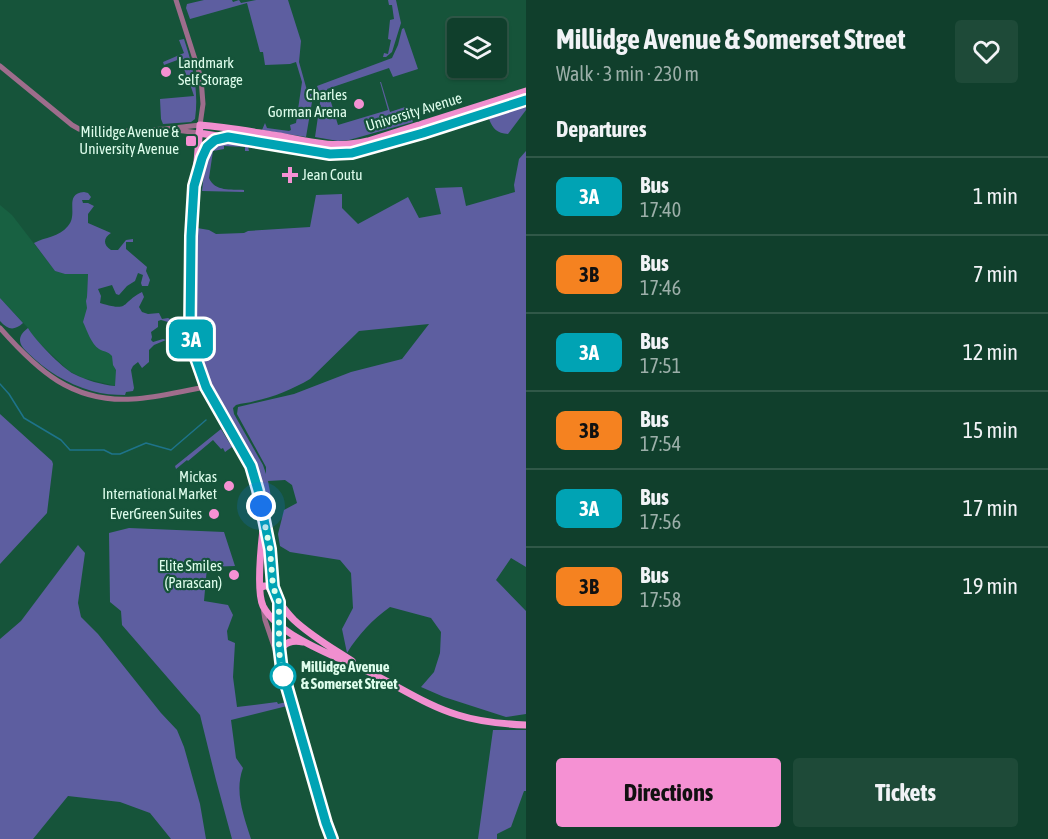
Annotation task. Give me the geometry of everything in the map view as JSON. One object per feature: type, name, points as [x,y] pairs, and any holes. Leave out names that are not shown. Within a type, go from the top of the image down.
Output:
[{"type":"main road","name":"University Avenue","points":[[201,124],[343,145],[368,141],[526,91]]},
{"type":"main road","name":"University Avenue","points":[[199,133],[330,154],[352,153],[526,100]]},
{"type":"main road","points":[[201,124],[191,236],[190,331],[194,353],[206,387],[251,466],[270,549],[273,587],[279,602]]},
{"type":"main road","points":[[194,186],[207,147],[215,140],[228,137]]},
{"type":"main road","points":[[264,518],[260,588],[263,605],[286,631],[427,704],[459,716],[526,726]]},
{"type":"main road","points":[[260,588],[268,586],[291,618],[305,630],[374,675]]},
{"type":"main road","points":[[279,651],[283,645],[292,641],[308,644]]},
{"type":"street","points":[[0,66],[72,125],[94,134],[201,124],[203,104],[201,78],[177,0]]},
{"type":"street","points":[[165,129],[199,133]]},
{"type":"street","points":[[0,328],[45,373],[82,392],[109,398],[134,399],[206,387]]},
{"type":"street","points":[[279,602],[279,651],[282,670]]},
{"type":"street","points":[[263,605],[265,620],[332,839]]},
{"type":"shaded area","points":[[204,0],[232,0],[233,2],[239,0],[241,3],[256,0],[288,0],[301,41],[299,62],[308,94],[313,96],[306,137],[262,130],[265,123],[267,128],[289,131],[291,130],[290,125],[296,123],[302,82],[296,62],[265,65],[247,3],[190,19],[187,4]]},
{"type":"shaded area","points":[[388,0],[396,0],[401,23],[392,52],[383,57],[384,53],[388,54],[391,40],[388,39],[390,20],[394,19],[392,5],[389,5]]},
{"type":"shaded area","points":[[404,28],[418,69],[393,77],[389,68],[327,89],[338,125],[388,110],[380,82],[390,112],[408,108],[413,122],[349,140],[338,141],[315,137],[321,96],[317,86],[392,58]]},
{"type":"shaded area","points":[[184,39],[194,79],[195,119],[191,122],[163,124],[160,99],[194,96],[180,59],[164,65],[163,62],[184,53],[179,40]]},
{"type":"shaded area","points":[[526,107],[508,134],[496,130],[489,119],[494,115]]},
{"type":"shaded area","points":[[220,140],[247,142],[249,151],[245,151],[245,147],[224,146],[224,149],[213,151],[209,178],[219,188],[244,190],[244,192],[202,191],[206,154],[210,147]]},
{"type":"shaded area","points":[[526,151],[526,567],[511,558],[496,580],[526,611],[526,714],[506,717],[421,687],[434,672],[440,653],[441,632],[431,618],[390,607],[366,628],[347,653],[342,629],[353,608],[351,573],[340,560],[290,552],[280,546],[278,534],[284,510],[297,503],[292,485],[285,480],[268,481],[271,497],[269,506],[258,471],[214,393],[199,349],[195,315],[197,228],[216,234],[310,227],[316,195],[342,194],[342,208],[358,224],[408,197],[419,218],[441,214],[435,188],[462,187],[466,206],[515,192],[514,185],[519,159]],"holes":[[[429,324],[402,359],[351,372],[294,394],[238,407],[237,414],[266,467],[266,474],[234,414],[233,408],[236,405],[276,395],[310,379],[359,331]]]},
{"type":"shaded area","points":[[84,192],[91,197],[89,200],[82,200],[83,203],[94,206],[88,214],[88,223],[111,233],[106,237],[105,242],[111,250],[118,250],[126,240],[133,239],[133,242],[126,242],[126,249],[147,267],[146,271],[150,280],[148,286],[142,286],[143,275],[138,273],[135,281],[119,295],[116,294],[112,285],[98,289],[101,296],[100,303],[121,307],[142,292],[144,297],[139,307],[142,312],[159,313],[162,319],[168,318],[177,323],[158,321],[158,327],[151,332],[151,340],[153,342],[166,340],[149,350],[149,362],[142,368],[138,362],[133,366],[131,370],[134,388],[125,395],[96,392],[65,380],[34,359],[20,342],[21,335],[28,328],[49,353],[69,371],[89,380],[115,386],[116,370],[112,356],[96,347],[83,322],[87,308],[88,274],[65,274],[55,271],[34,243],[56,235],[68,226],[72,216],[74,196]]},
{"type":"shaded area","points":[[0,205],[12,215],[55,271],[65,274],[88,274],[87,297],[108,312],[120,387],[83,378],[69,371],[34,338],[28,328],[0,298]]},
{"type":"shaded area","points":[[0,298],[23,323],[11,328],[0,321]]},
{"type":"shaded area","points":[[0,414],[53,464],[47,513],[0,564]]},
{"type":"shaded area","points":[[221,429],[232,447],[225,452],[213,440],[176,469],[175,466]]},
{"type":"shaded area","points":[[129,528],[224,532],[235,566],[207,567],[204,601],[228,605],[233,615],[227,631],[228,640],[235,643],[233,677],[237,707],[277,702],[278,704],[286,702],[287,706],[231,720],[236,758],[243,768],[239,786],[241,804],[251,839],[232,839],[200,715],[122,625],[121,611],[110,602],[109,533]]},
{"type":"shaded area","points":[[78,545],[85,553],[78,603],[81,617],[98,634],[177,730],[200,804],[206,839],[171,839],[150,813],[120,802],[68,796],[33,839],[0,839],[0,639],[21,621]]},
{"type":"shaded area","points":[[493,730],[526,730],[526,791],[524,791],[511,827],[497,834],[497,839],[478,839]]},
{"type":"waterway","points":[[0,384],[24,418],[61,440],[70,450],[104,450],[112,454],[120,454],[146,443],[171,450],[206,420]]},
{"type":"bus line","name":"3A","points":[[332,839],[282,670],[279,651],[279,602],[273,587],[270,549],[258,490],[251,466],[206,387],[192,346],[190,331],[191,236],[194,186],[207,147],[219,138],[228,137],[330,154],[344,154],[423,133],[526,100]]},
{"type":"place","name":"Landmark Self Storage","points":[[166,72]]},
{"type":"place","name":"Charles Gorman Arena","points":[[359,104]]},
{"type":"place","name":"Millidge Avenue & University Avenue","points":[[191,141]]},
{"type":"place","name":"Jean Coutu","points":[[290,175]]},
{"type":"place","name":"Mickas International Market","points":[[229,486]]},
{"type":"place","name":"EverGreen Suites","points":[[214,514]]},
{"type":"place","name":"Elite Smiles (Parascan)","points":[[234,575]]},
{"type":"place","name":"Millidge Avenue & Somerset Street","points":[[283,676]]},
{"type":"route","points":[[261,506],[270,549],[273,587],[279,602],[279,651],[283,676]]}]
